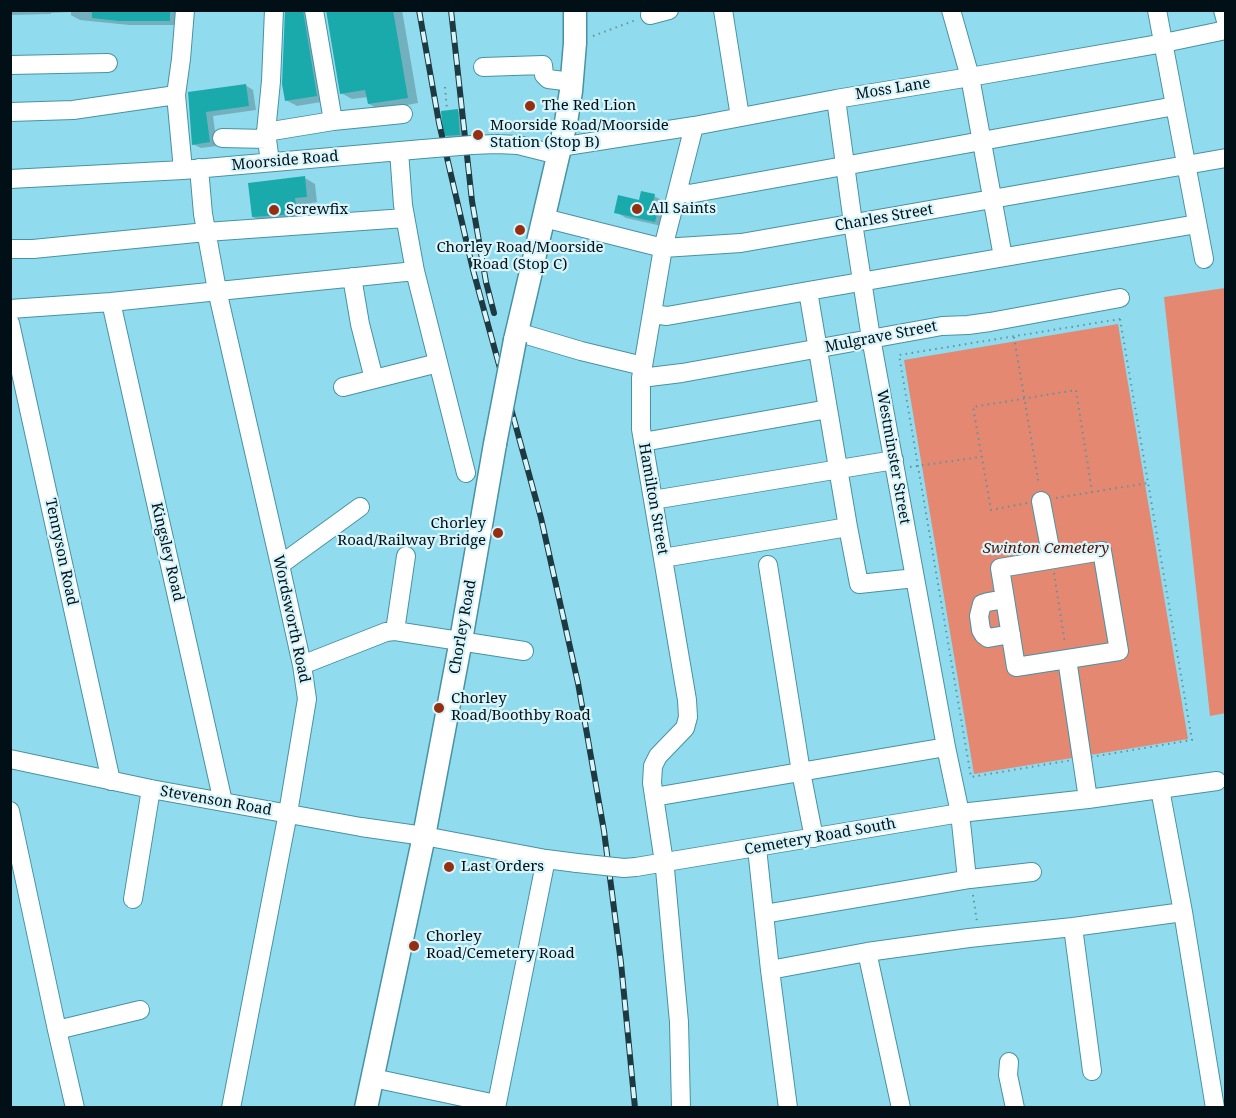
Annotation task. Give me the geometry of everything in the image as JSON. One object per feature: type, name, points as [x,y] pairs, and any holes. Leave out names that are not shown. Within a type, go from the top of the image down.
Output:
[{"type":"main road","name":"Chorley Road","points":[[366,1107],[424,836],[516,336],[566,122],[572,82],[575,10]]},
{"type":"street","name":"Wordsworth Road","points":[[185,10],[176,95],[302,665],[307,699],[288,813],[231,1107]]},
{"type":"street","points":[[270,162],[267,135],[274,10]]},
{"type":"street","points":[[314,10],[333,121]]},
{"type":"street","points":[[650,15],[669,10]]},
{"type":"street","points":[[723,10],[740,117]]},
{"type":"street","points":[[1157,10],[1204,259]]},
{"type":"street","points":[[1223,10],[1226,21]]},
{"type":"street","points":[[951,11],[970,77],[1003,257]]},
{"type":"street","name":"Moss Lane","points":[[559,151],[1226,30]]},
{"type":"street","points":[[10,65],[108,63]]},
{"type":"street","points":[[483,67],[543,65],[544,75],[548,79],[572,82]]},
{"type":"street","points":[[10,112],[73,110],[176,95]]},
{"type":"street","name":"Westminster Street","points":[[836,99],[871,338],[960,813],[969,879]]},
{"type":"street","points":[[678,191],[689,194],[1175,106]]},
{"type":"street","points":[[222,138],[267,135],[333,121],[403,114]]},
{"type":"street","name":"Hamilton Street","points":[[681,1107],[679,1022],[664,863],[652,783],[653,766],[658,756],[685,728],[688,717],[687,700],[641,429],[642,372],[663,248],[694,126]]},
{"type":"street","name":"Moorside Road","points":[[10,178],[191,169],[471,145],[496,144],[559,151]]},
{"type":"street","points":[[399,151],[405,218],[415,271],[466,473]]},
{"type":"street","name":"Charles Street","points":[[544,218],[663,248],[741,243],[1226,158]]},
{"type":"street","points":[[10,249],[405,218]]},
{"type":"street","points":[[652,314],[667,316],[1197,224]]},
{"type":"street","points":[[10,309],[111,302],[415,271]]},
{"type":"street","points":[[352,277],[360,324],[374,379]]},
{"type":"street","points":[[808,291],[848,527],[860,584],[915,578]]},
{"type":"street","name":"Mulgrave Street","points":[[516,336],[581,351],[642,372],[682,373],[942,326],[968,326],[1113,295]]},
{"type":"street","name":"Kingsley Road","points":[[111,302],[223,802]]},
{"type":"street","name":"Tennyson Road","points":[[10,323],[111,780]]},
{"type":"street","points":[[343,387],[438,363]]},
{"type":"street","points":[[644,442],[828,409]]},
{"type":"street","points":[[653,500],[894,460]]},
{"type":"street","points":[[1041,501],[1052,559]]},
{"type":"street","points":[[280,565],[360,507]]},
{"type":"street","points":[[663,558],[848,527]]},
{"type":"street","points":[[1102,551],[1119,651],[1016,668],[1005,599],[1000,568],[1102,551]]},
{"type":"street","points":[[395,631],[406,556]]},
{"type":"street","points":[[768,565],[801,772],[814,838]]},
{"type":"street","points":[[1005,599],[982,604],[978,616],[981,630],[988,638],[1011,634]]},
{"type":"street","points":[[302,665],[386,632],[395,631],[524,651]]},
{"type":"street","points":[[1068,659],[1088,799]]},
{"type":"street","points":[[654,797],[946,747]]},
{"type":"street","name":"Stevenson Road","points":[[10,759],[151,789],[361,828],[424,836]]},
{"type":"street","name":"Cemetery Road South","points":[[424,836],[546,859],[624,868],[758,848],[960,813],[1088,799],[1217,781]]},
{"type":"street","points":[[133,899],[151,789]]},
{"type":"street","points":[[1160,789],[1215,1107]]},
{"type":"street","points":[[10,811],[75,1107]]},
{"type":"street","points":[[758,848],[770,970],[788,1107]]},
{"type":"street","points":[[373,1078],[496,1106],[546,859]]},
{"type":"street","points":[[764,914],[969,879],[1032,872]]},
{"type":"street","points":[[770,970],[867,952],[1183,912]]},
{"type":"street","points":[[1073,927],[1092,1071]]},
{"type":"street","points":[[867,952],[901,1107]]},
{"type":"street","points":[[57,1030],[141,1010]]},
{"type":"street","points":[[1009,1062],[1008,1075],[1015,1107]]},
{"type":"path","points":[[575,43],[650,15]]},
{"type":"path","points":[[445,87],[447,110]]},
{"type":"path","points":[[1120,319],[1192,740],[971,777],[918,466],[899,355],[1120,319]]},
{"type":"path","points":[[1014,337],[1041,501]]},
{"type":"path","points":[[1092,492],[1076,390],[973,407],[991,510],[1041,501],[1092,492],[1148,482]]},
{"type":"path","points":[[918,466],[981,457]]},
{"type":"path","points":[[1052,559],[1068,659]]},
{"type":"path","points":[[969,879],[979,937]]},
{"type":"green space","points":[[1225,288],[1226,713],[1210,716],[1164,297]]},
{"type":"green space","name":"Swinton Cemetery","points":[[1118,324],[1188,739],[974,774],[904,360]]},
{"type":"building","points":[[92,10],[170,10],[170,21],[119,21],[92,18]]},
{"type":"building","points":[[285,10],[303,10],[317,96],[285,101],[282,84]]},
{"type":"building","points":[[326,10],[393,10],[408,98],[368,104],[365,90],[340,94]]},
{"type":"building","points":[[246,84],[249,106],[206,112],[210,142],[192,145],[188,92]]},
{"type":"building","points":[[458,109],[460,135],[443,136],[441,111]]},
{"type":"building","name":"Screwfix","points":[[305,176],[307,197],[295,198],[297,214],[252,217],[248,183]]},
{"type":"building","name":"All Saints","points":[[641,191],[655,194],[653,204],[659,206],[655,222],[614,213],[618,195],[639,200]]},
{"type":"railway","points":[[419,10],[439,123],[473,270],[541,518],[578,683],[604,831],[621,963],[635,1108]]},
{"type":"railway","points":[[451,10],[472,201],[486,282],[494,313]]},
{"type":"place","name":"The Red Lion","points":[[530,106]]},
{"type":"place","name":"Moorside Road/Moorside Station (Stop B)","points":[[478,135]]},
{"type":"place","name":"All Saints","points":[[637,209]]},
{"type":"place","name":"Screwfix","points":[[274,210]]},
{"type":"place","name":"Chorley Road/Moorside Road (Stop C)","points":[[520,230]]},
{"type":"place","name":"Chorley Road/Railway Bridge","points":[[498,533]]},
{"type":"place","name":"Chorley Road/Boothby Road","points":[[439,708]]},
{"type":"place","name":"Last Orders","points":[[449,867]]},
{"type":"place","name":"Chorley Road/Cemetery Road","points":[[414,946]]}]
